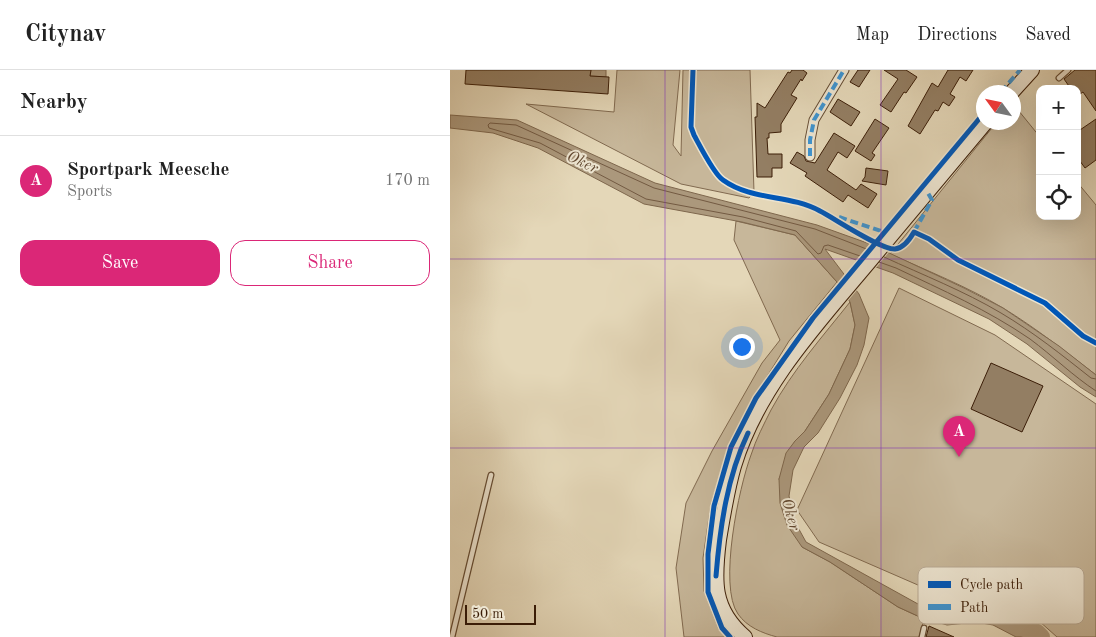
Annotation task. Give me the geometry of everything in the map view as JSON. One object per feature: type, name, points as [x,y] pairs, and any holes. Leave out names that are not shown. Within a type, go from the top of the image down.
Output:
[{"type":"main road","points":[[1018,85],[1032,70]]},
{"type":"main road","points":[[745,637],[729,621],[724,612],[716,585],[718,552],[728,494],[737,460],[754,418],[783,369],[819,322],[979,130]]},
{"type":"street","points":[[810,156],[810,140],[814,120],[844,70]]},
{"type":"lane","points":[[1059,78],[1068,70]]},
{"type":"lane","points":[[452,637],[491,475]]},
{"type":"lane","points":[[922,637],[924,628]]},
{"type":"shaded area","points":[[617,70],[680,70],[673,145],[681,156],[683,70],[750,70],[754,192],[749,198],[681,184],[526,104],[614,112]]},
{"type":"shaded area","points":[[1021,114],[1036,132],[1036,220],[1081,220],[1081,187],[1096,205],[1096,375],[1039,332],[990,300],[890,254],[990,130],[1021,130]]},
{"type":"shaded area","points":[[736,221],[795,235],[837,282],[789,341],[755,396],[729,446],[711,504],[703,558],[704,591],[719,630],[726,637],[684,637],[676,568],[686,503],[712,451],[762,363],[780,340],[734,240]]},
{"type":"shaded area","points":[[899,288],[995,335],[1096,404],[1096,637],[1057,637],[1042,624],[1084,624],[1084,567],[918,567],[918,585],[819,542],[797,510]]},
{"type":"shaded area","points":[[850,302],[855,325],[850,349],[829,394],[805,431],[795,441],[779,479],[802,547],[830,562],[898,607],[918,616],[918,624],[923,624],[919,637],[777,637],[760,631],[746,623],[738,614],[732,600],[730,560],[732,536],[746,470],[755,443],[771,410],[788,381]]},
{"type":"water","points":[[591,70],[606,70],[606,77],[590,76]]},
{"type":"water","points":[[450,115],[517,120],[655,183],[817,225],[870,244],[1003,308],[1059,346],[1096,375],[1096,397],[1080,387],[1027,344],[989,319],[893,273],[825,249],[859,294],[869,318],[864,345],[857,365],[840,398],[818,433],[804,447],[793,470],[789,496],[795,522],[806,542],[918,604],[918,616],[898,607],[830,562],[802,547],[787,525],[780,503],[779,479],[786,453],[805,431],[829,394],[850,349],[855,325],[850,302],[837,282],[795,235],[742,222],[644,204],[538,148],[493,133],[450,128]]},
{"type":"water","points":[[987,624],[1024,624],[1042,637],[1016,637]]},
{"type":"pier","points":[[871,242],[890,251],[875,269],[855,262]]},
{"type":"pier","points":[[846,273],[858,289],[847,302],[836,285]]},
{"type":"building","points":[[466,70],[591,70],[590,76],[609,77],[608,94],[465,84]]},
{"type":"building","points":[[792,70],[803,70],[807,73],[791,95],[797,98],[781,124],[781,132],[769,133],[769,138],[767,138],[768,154],[782,154],[782,168],[772,168],[772,177],[757,177],[755,117],[757,117],[757,103],[765,108],[788,72],[790,73]]},
{"type":"building","points":[[858,70],[870,70],[859,87],[850,82]]},
{"type":"building","points":[[884,70],[906,70],[917,77],[891,112],[880,105],[898,79]]},
{"type":"building","points":[[948,70],[973,70],[966,81],[960,77],[950,94],[955,97],[949,106],[943,102],[938,111],[935,110],[920,134],[908,126],[932,83],[938,87]]},
{"type":"building","points":[[1075,70],[1096,70],[1096,111],[1083,92],[1081,93],[1081,85],[1068,85],[1064,79]]},
{"type":"building","points":[[838,99],[860,112],[851,126],[830,112]]},
{"type":"building","points":[[875,119],[889,128],[872,153],[875,155],[871,161],[855,151]]},
{"type":"building","points":[[1096,119],[1096,160],[1085,168],[1081,162],[1081,129]]},
{"type":"building","points":[[834,133],[855,146],[847,158],[838,152],[827,170],[856,190],[861,184],[877,194],[868,208],[848,195],[843,202],[805,176],[807,173],[790,163],[797,152],[804,156],[806,161],[815,163]]},
{"type":"building","points":[[866,168],[888,171],[886,185],[862,181],[865,177]]},
{"type":"building","points":[[991,363],[1043,386],[1022,432],[971,409]]},
{"type":"building","points":[[929,626],[954,637],[926,637]]},
{"type":"waterway","name":"Oker","points":[[1015,624],[1037,633],[1041,637]]},
{"type":"marked path","points":[[810,156],[810,140],[814,120],[844,70]]},
{"type":"marked path","points":[[1007,85],[1020,70]]},
{"type":"marked path","points":[[914,232],[932,200],[928,193]]},
{"type":"marked path","points":[[839,217],[884,232]]},
{"type":"cycle path","points":[[693,70],[691,127],[707,159],[723,180],[734,187],[758,195],[808,206],[888,248],[895,249],[901,247],[914,232],[929,239],[958,260],[1045,303],[1083,336],[1096,343]]},
{"type":"cycle path","points":[[730,637],[722,628],[708,592],[708,554],[714,506],[731,447],[756,398],[813,318],[976,123]]},
{"type":"cycle path","points":[[716,576],[720,539],[730,485],[748,433]]},
{"type":"place","name":"Sportpark Meesche","points":[[959,457]]}]
